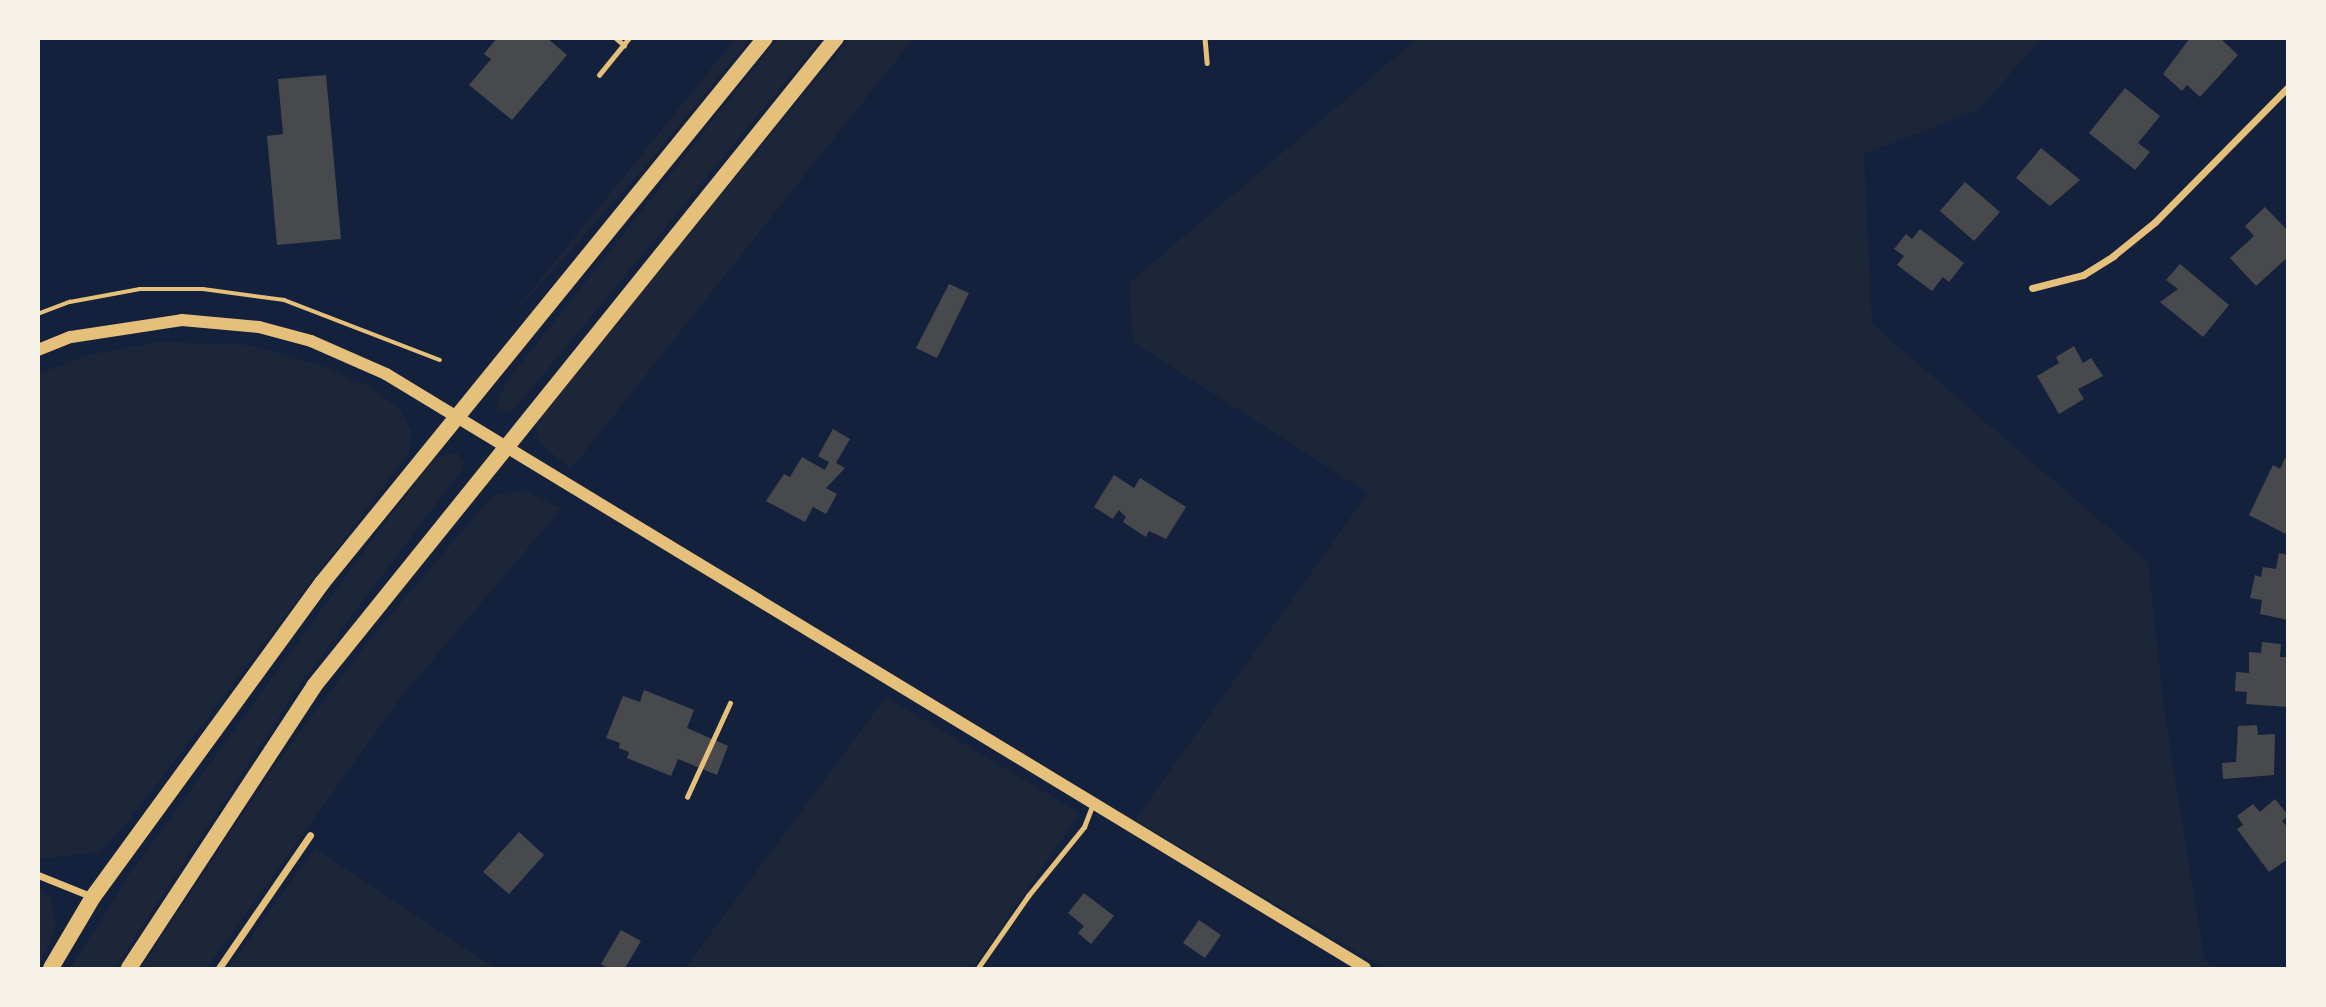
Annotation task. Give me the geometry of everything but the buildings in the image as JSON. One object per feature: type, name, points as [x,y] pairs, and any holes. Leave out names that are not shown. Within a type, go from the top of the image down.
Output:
[{"type":"highway","points":[[51,968],[93,897],[322,583],[455,416],[765,38]]},
{"type":"highway","points":[[129,968],[314,686],[502,448],[836,38]]},
{"type":"street","points":[[2032,288],[2083,275],[2113,256],[2155,222],[2287,87]]},
{"type":"street","points":[[38,351],[92,333],[181,320],[260,327],[311,341],[386,374],[502,448],[1365,968]]},
{"type":"street","points":[[219,968],[310,835]]},
{"type":"street","points":[[38,875],[93,897]]},
{"type":"lane","points":[[616,38],[624,45]]},
{"type":"lane","points":[[599,75],[629,38]]},
{"type":"lane","points":[[1205,38],[1207,63]]},
{"type":"lane","points":[[687,797],[730,703]]},
{"type":"lane","points":[[978,968],[1028,896],[1084,827],[1094,803]]},
{"type":"shaded area","points":[[778,38],[821,39],[513,411],[497,412],[499,396],[512,375]]},
{"type":"shaded area","points":[[735,39],[750,39],[644,168],[499,331]]},
{"type":"shaded area","points":[[850,39],[913,39],[571,469],[539,442],[536,427],[546,404]]},
{"type":"shaded area","points":[[1417,39],[2041,39],[1978,110],[1864,154],[1872,324],[2148,562],[2164,709],[2204,958],[2212,968],[1384,968],[1135,820],[1368,493],[1133,342],[1129,283]]},
{"type":"shaded area","points":[[156,342],[250,345],[317,364],[370,387],[400,409],[412,432],[409,453],[127,823],[100,852],[39,859],[39,374],[84,356]]},
{"type":"shaded area","points":[[456,452],[464,461],[463,468],[301,683],[115,968],[71,968],[129,875],[373,539],[435,458]]},
{"type":"shaded area","points":[[522,490],[562,508],[401,697],[207,968],[141,968],[279,760],[371,638],[492,496]]},
{"type":"shaded area","points":[[886,697],[1080,813],[973,968],[685,968]]},
{"type":"shaded area","points":[[315,848],[495,968],[229,968]]},
{"type":"shaded area","points":[[39,889],[51,898],[56,927],[39,968]]}]
